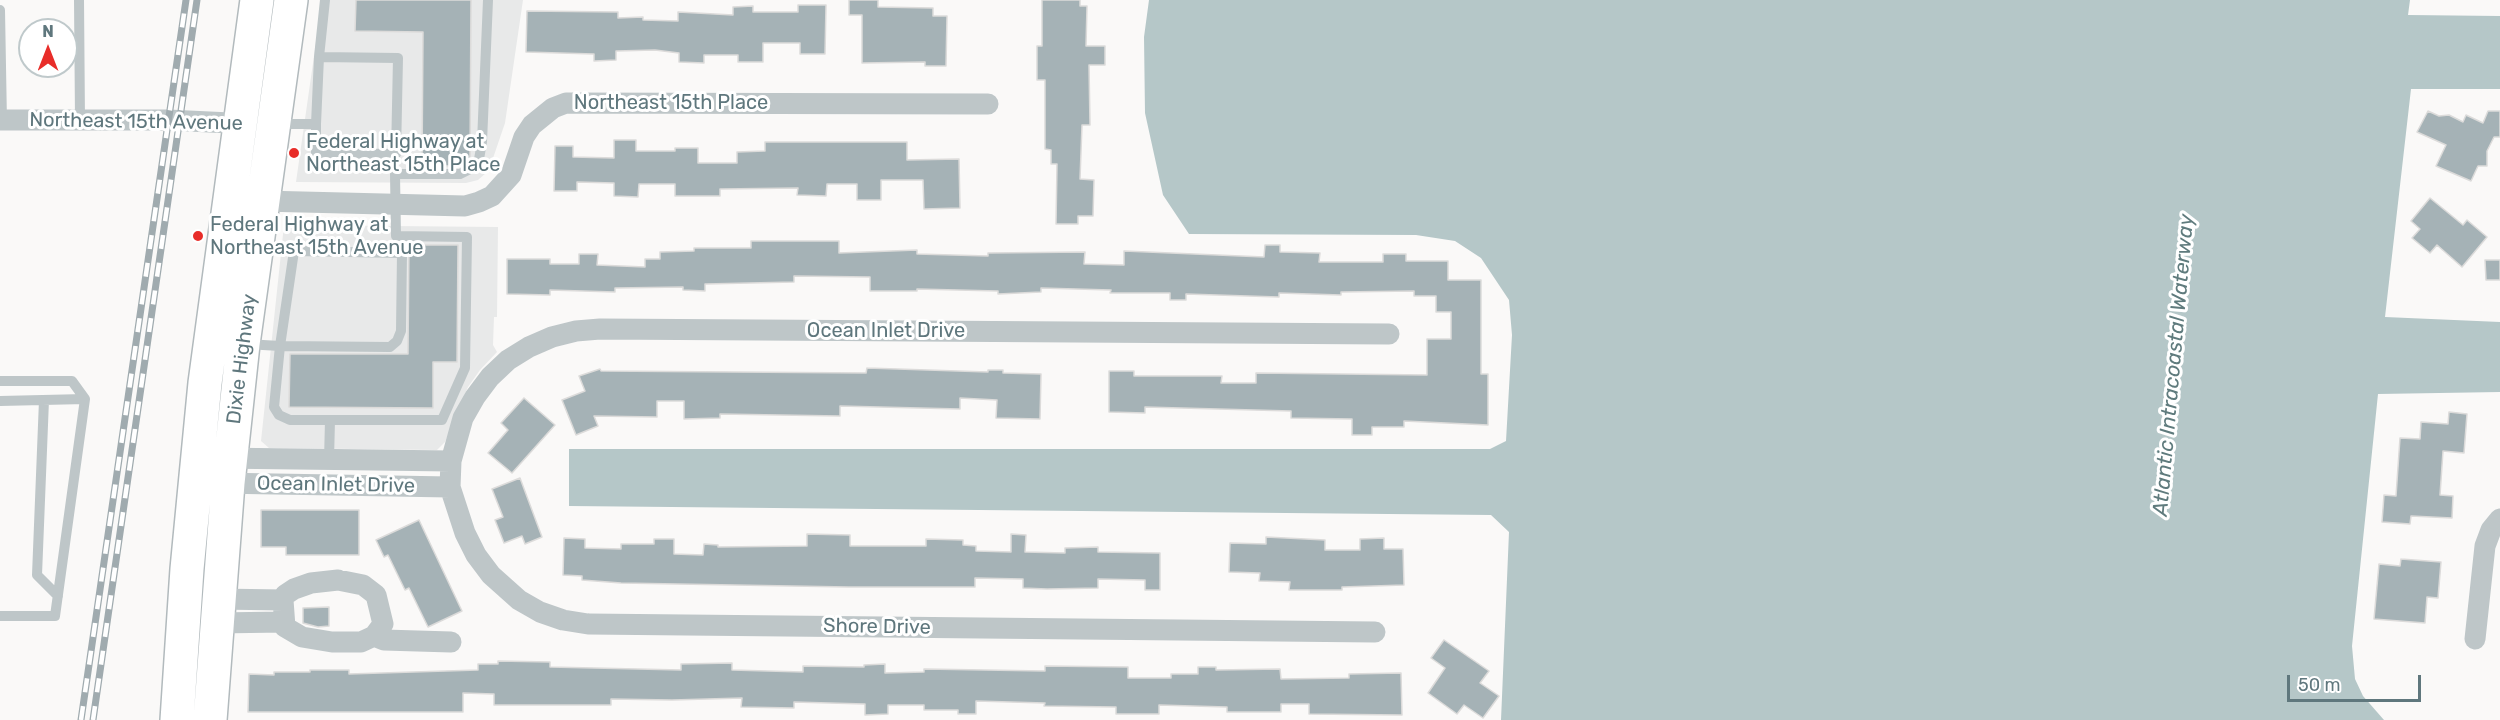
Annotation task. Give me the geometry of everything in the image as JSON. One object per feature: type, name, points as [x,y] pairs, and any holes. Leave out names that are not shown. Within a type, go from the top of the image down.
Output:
[{"type":"main road","name":"Dixie Highway","points":[[177,720],[196,470],[238,124],[257,0]]},
{"type":"main road","name":"Dixie Highway","points":[[210,720],[229,471],[243,344],[291,0]]},
{"type":"street","name":"Northeast 15th Place","points":[[262,201],[465,206],[492,196],[511,175],[524,137],[531,125],[553,108],[566,103],[988,104]]},
{"type":"street","name":"Northeast 15th Avenue","points":[[1,123],[80,120],[272,124]]},
{"type":"street","name":"Ocean Inlet Drive","points":[[196,470],[450,487],[451,461],[463,418],[490,377],[508,360],[529,347],[552,337],[576,331],[612,329],[1389,334]]},
{"type":"street","name":"Ocean Inlet Drive","points":[[229,471],[329,460],[451,461]]},
{"type":"street","name":"Shore Drive","points":[[450,487],[472,548],[499,584],[519,600],[540,612],[563,620],[588,624],[1375,632]]},
{"type":"street","points":[[2475,639],[2485,546],[2491,530],[2500,519]]},
{"type":"street","points":[[338,580],[363,585],[376,595],[383,624],[374,636],[360,642],[332,642],[302,637],[284,625],[218,611],[284,597],[294,589],[311,583],[338,580]]},
{"type":"street","points":[[284,597],[284,625]]},
{"type":"street","points":[[374,636],[384,640],[451,642]]},
{"type":"lane","points":[[79,0],[80,120]]},
{"type":"lane","points":[[325,0],[319,57],[316,153],[396,154]]},
{"type":"lane","points":[[395,174],[460,174],[478,165],[482,142],[488,0]]},
{"type":"lane","points":[[0,10],[1,123]]},
{"type":"lane","points":[[243,344],[390,347],[397,341],[401,331],[402,253],[396,236],[395,204],[398,58],[319,57]]},
{"type":"lane","points":[[272,124],[316,124]]},
{"type":"lane","points":[[396,236],[467,237],[465,368],[442,420],[290,420],[279,415],[274,407],[280,346],[294,251],[402,253]]},
{"type":"lane","points":[[0,381],[72,381],[85,399],[55,616],[0,616]]},
{"type":"lane","points":[[0,401],[85,399]]},
{"type":"lane","points":[[44,400],[37,575],[58,596]]},
{"type":"lane","points":[[329,460],[330,420]]},
{"type":"shaded area","points":[[322,0],[523,0],[505,123],[486,173],[478,180],[466,183],[296,182]]},
{"type":"shaded area","points":[[284,225],[498,227],[497,317],[494,317],[493,345],[497,352],[468,387],[445,442],[437,450],[269,448],[261,441]]},
{"type":"water","name":"Atlantic Intracoastal Waterway","points":[[1149,0],[2410,0],[2408,15],[2500,16],[2500,89],[2411,89],[2385,317],[2500,322],[2500,392],[2378,394],[2352,646],[2355,679],[2363,696],[2384,720],[1501,720],[1509,532],[1491,515],[569,506],[569,449],[1490,449],[1506,441],[1512,335],[1509,300],[1481,258],[1455,241],[1416,235],[1189,234],[1163,195],[1145,113],[1144,37]]},
{"type":"building","points":[[356,0],[471,0],[470,161],[458,166],[422,166],[423,32],[355,31]]},
{"type":"building","points":[[849,0],[878,0],[878,7],[933,8],[933,16],[947,16],[946,66],[925,66],[925,62],[862,63],[862,15],[849,15]]},
{"type":"building","points":[[1042,0],[1080,0],[1080,6],[1087,6],[1086,46],[1105,46],[1105,65],[1089,65],[1090,125],[1082,125],[1080,179],[1094,180],[1093,216],[1078,216],[1078,224],[1056,224],[1057,164],[1051,164],[1051,150],[1045,149],[1045,80],[1037,80],[1037,46],[1042,46]]},
{"type":"building","points":[[798,5],[826,5],[825,54],[800,54],[800,43],[763,43],[763,62],[738,62],[738,55],[704,55],[704,63],[679,62],[679,53],[655,50],[616,51],[616,60],[594,61],[594,54],[526,52],[527,11],[618,12],[618,18],[643,17],[643,20],[678,21],[678,12],[733,15],[733,7],[753,6],[753,12],[798,12]]},
{"type":"building","points":[[2428,111],[2439,116],[2449,115],[2463,122],[2466,115],[2483,123],[2488,111],[2500,111],[2500,137],[2494,137],[2487,151],[2487,166],[2478,166],[2471,181],[2436,166],[2446,145],[2417,132]]},
{"type":"building","points":[[614,140],[636,140],[636,151],[675,151],[675,148],[698,148],[698,163],[737,163],[737,152],[765,151],[765,142],[907,142],[907,160],[959,159],[960,208],[924,209],[923,180],[881,180],[881,200],[857,200],[857,184],[827,184],[826,196],[797,195],[798,188],[720,189],[720,196],[675,196],[675,184],[639,184],[638,197],[614,196],[614,183],[577,182],[577,191],[554,191],[555,146],[573,146],[573,157],[614,158]]},
{"type":"building","points":[[2430,198],[2463,225],[2467,220],[2487,237],[2462,267],[2437,245],[2430,253],[2412,238],[2420,229],[2411,221]]},
{"type":"building","points":[[751,241],[839,241],[839,253],[917,250],[917,254],[988,256],[988,253],[1085,252],[1084,264],[1124,265],[1124,251],[1264,257],[1265,245],[1280,245],[1280,252],[1320,253],[1319,262],[1383,262],[1383,254],[1406,254],[1406,261],[1448,261],[1448,280],[1481,280],[1481,374],[1488,374],[1488,425],[1404,421],[1404,427],[1372,427],[1372,435],[1352,435],[1352,419],[1291,418],[1291,411],[1145,407],[1145,413],[1109,412],[1109,371],[1134,371],[1134,376],[1222,376],[1221,383],[1256,383],[1256,373],[1427,375],[1427,339],[1451,339],[1451,312],[1436,312],[1436,296],[1414,296],[1414,291],[1341,292],[1341,295],[1279,293],[1279,297],[1186,294],[1186,300],[1170,300],[1170,293],[1110,293],[1111,290],[1041,288],[1041,292],[998,294],[998,291],[917,289],[917,291],[870,291],[870,277],[794,276],[794,282],[705,284],[705,291],[683,290],[683,287],[615,288],[615,292],[550,290],[550,295],[507,294],[507,259],[550,259],[550,264],[579,264],[579,254],[598,254],[597,265],[645,267],[645,259],[660,259],[660,252],[694,251],[694,248],[751,248]]},
{"type":"building","points":[[409,245],[458,245],[457,362],[433,362],[433,408],[289,407],[290,354],[408,354]]},
{"type":"building","points":[[2485,260],[2500,260],[2500,280],[2486,280]]},
{"type":"building","points":[[867,368],[988,372],[988,370],[1003,370],[1003,373],[1041,374],[1040,419],[996,418],[997,400],[960,398],[960,409],[840,406],[840,416],[720,414],[720,418],[684,419],[684,401],[657,401],[657,417],[594,416],[598,426],[576,435],[562,400],[585,391],[579,376],[600,369],[601,371],[866,373]]},
{"type":"building","points":[[524,398],[555,425],[512,473],[488,453],[508,430],[501,423]]},
{"type":"building","points":[[2449,412],[2467,414],[2464,453],[2443,451],[2440,495],[2453,496],[2452,518],[2411,516],[2410,524],[2382,522],[2384,495],[2396,496],[2400,438],[2420,439],[2421,422],[2448,424]]},
{"type":"building","points":[[520,478],[542,537],[525,544],[522,536],[504,543],[495,520],[503,517],[492,489]]},
{"type":"building","points":[[261,510],[359,510],[359,555],[286,555],[286,547],[261,547]]},
{"type":"building","points":[[419,520],[462,611],[428,627],[409,588],[405,590],[388,555],[384,557],[376,540]]},
{"type":"building","points":[[807,534],[850,535],[850,546],[926,546],[926,539],[963,540],[963,545],[976,546],[976,551],[1011,552],[1011,534],[1026,535],[1025,552],[1065,553],[1065,548],[1098,547],[1098,552],[1160,553],[1160,590],[1145,590],[1145,580],[1098,579],[1098,588],[1047,589],[1023,588],[1023,579],[975,578],[975,587],[849,587],[621,583],[582,580],[582,576],[563,575],[564,538],[585,539],[585,548],[621,549],[621,544],[654,544],[654,539],[674,539],[674,554],[703,555],[704,544],[718,545],[718,547],[807,546]]},
{"type":"building","points":[[1266,537],[1325,540],[1325,550],[1360,550],[1360,539],[1384,538],[1384,549],[1403,549],[1404,585],[1342,587],[1342,590],[1289,590],[1290,582],[1259,581],[1260,573],[1229,572],[1230,543],[1266,544]]},
{"type":"building","points":[[2401,559],[2441,562],[2438,598],[2427,597],[2425,623],[2374,619],[2379,564],[2400,566]]},
{"type":"building","points":[[329,607],[329,626],[318,627],[303,623],[303,608]]},
{"type":"building","points":[[1444,640],[1489,671],[1480,683],[1499,696],[1483,718],[1464,705],[1457,714],[1428,693],[1445,668],[1431,658]]},
{"type":"building","points":[[498,661],[550,662],[550,667],[681,670],[681,664],[732,663],[732,670],[803,672],[803,666],[864,667],[864,665],[885,664],[885,673],[924,672],[924,669],[1045,671],[1045,666],[1128,667],[1128,678],[1171,678],[1171,674],[1198,674],[1198,667],[1216,667],[1216,670],[1280,669],[1281,679],[1349,678],[1349,674],[1401,673],[1402,715],[1309,714],[1309,704],[1281,704],[1281,712],[1227,712],[1227,707],[1159,705],[1159,714],[1116,714],[1116,707],[1044,706],[1045,703],[976,701],[976,714],[958,714],[958,710],[924,710],[924,705],[888,705],[888,714],[865,715],[865,704],[794,702],[794,708],[741,707],[742,698],[611,699],[611,705],[494,705],[494,694],[463,693],[463,712],[248,712],[249,674],[274,675],[274,672],[310,672],[310,670],[349,670],[349,674],[478,670],[478,664],[498,664]]},
{"type":"railway","points":[[81,720],[186,0]]},
{"type":"railway","points":[[93,720],[197,0]]},
{"type":"place","name":"Federal Highway at Northeast 15th Place","points":[[294,153]]},
{"type":"place","name":"Federal Highway at Northeast 15th Avenue","points":[[198,236]]}]
